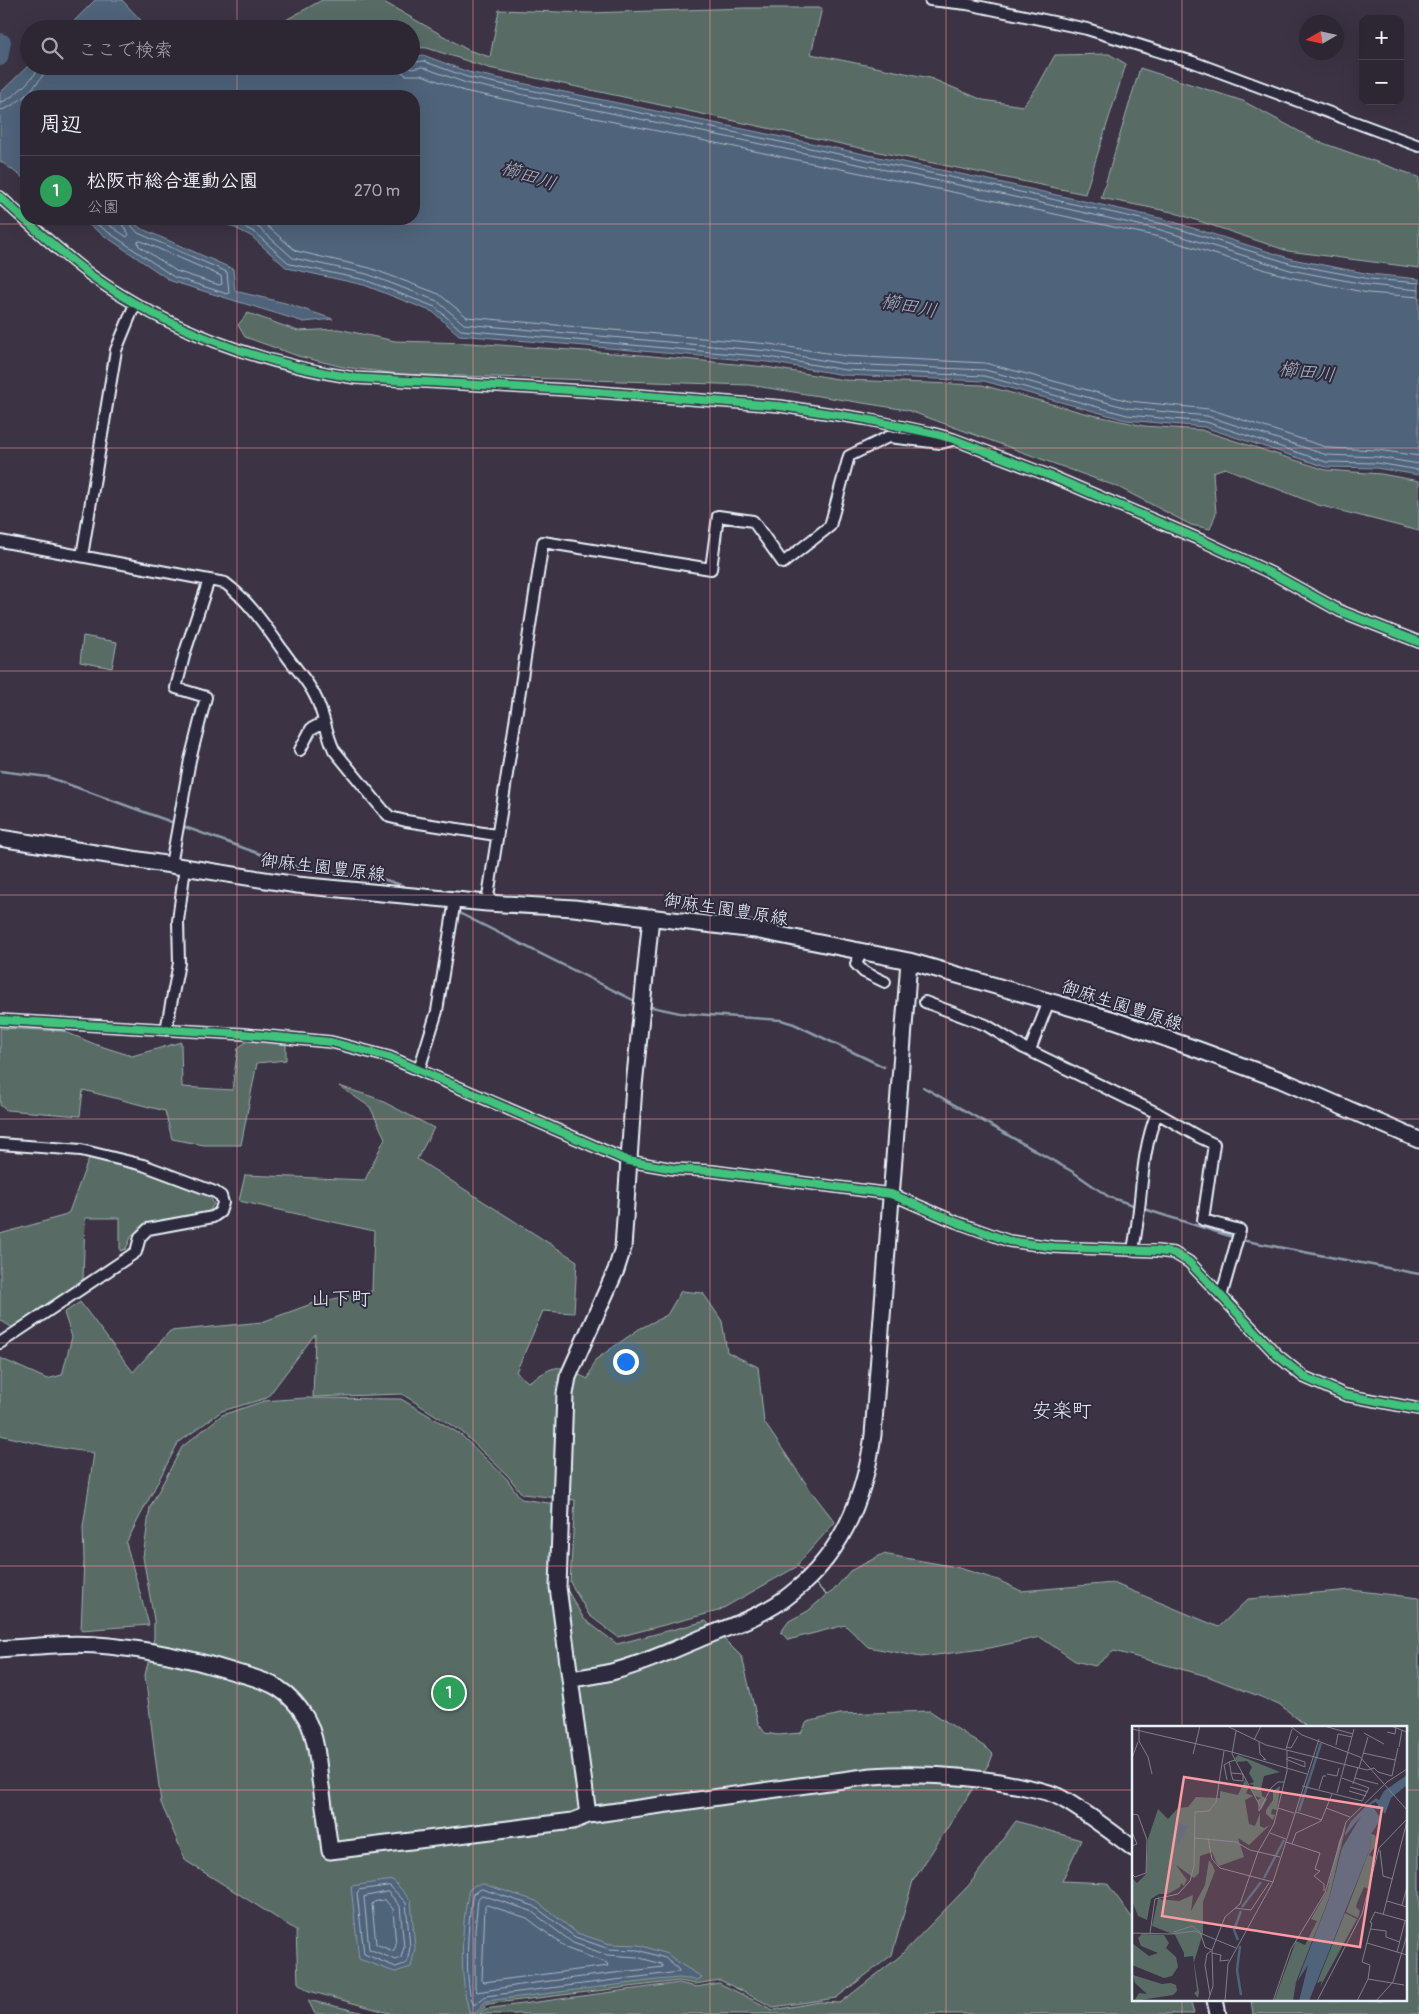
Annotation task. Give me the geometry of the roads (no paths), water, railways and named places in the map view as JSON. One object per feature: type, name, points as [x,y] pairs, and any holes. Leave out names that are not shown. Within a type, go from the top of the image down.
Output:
[{"type":"street","points":[[930,0],[967,4],[1087,29],[1193,62],[1419,146]]},
{"type":"street","points":[[0,197],[20,215]]},
{"type":"street","points":[[31,225],[67,257],[135,304],[198,335],[225,345],[322,373],[364,379],[586,391],[780,406],[866,419],[953,439],[1053,477],[1203,541],[1275,575],[1340,611],[1419,642]]},
{"type":"street","points":[[82,556],[116,350],[135,304]]},
{"type":"street","points":[[487,903],[496,835],[543,542],[711,569],[718,516],[753,521],[783,563],[830,526],[850,456],[888,437],[941,443],[953,439]]},
{"type":"street","points":[[0,541],[225,583],[264,624],[315,695],[334,750],[377,804],[390,817],[496,835]]},
{"type":"street","points":[[166,1030],[179,963],[178,831],[190,760],[206,697],[176,688],[185,652],[209,580]]},
{"type":"street","points":[[300,750],[310,729],[324,722]]},
{"type":"street","name":"御麻生園豊原線","points":[[0,838],[297,885],[487,903],[574,908],[755,930],[909,961],[1114,1020],[1280,1080],[1419,1140]]},
{"type":"street","points":[[419,1070],[437,1011],[455,900]]},
{"type":"street","points":[[588,1815],[558,1587],[565,1386],[616,1270],[623,1248],[626,1225],[628,1161],[651,916]]},
{"type":"street","points":[[862,951],[856,964],[864,972],[885,982]]},
{"type":"street","points":[[570,1680],[615,1671],[636,1664],[756,1615],[792,1594],[810,1577],[830,1554],[852,1516],[866,1479],[870,1462],[876,1408],[890,1194],[909,961]]},
{"type":"street","points":[[1030,1050],[1048,1000]]},
{"type":"street","points":[[925,1002],[986,1025],[1022,1047],[1214,1144],[1203,1220],[1240,1230],[1221,1297]]},
{"type":"street","points":[[0,1020],[244,1034],[331,1042],[389,1057],[628,1161],[674,1169],[712,1171],[890,1194],[956,1222],[1009,1241],[1053,1247],[1157,1250],[1181,1256],[1189,1262],[1281,1360],[1304,1377],[1345,1395],[1419,1409]]},
{"type":"street","points":[[1134,1249],[1140,1213],[1143,1163],[1157,1114]]},
{"type":"street","points":[[0,1144],[82,1150],[143,1165],[215,1192],[221,1196],[223,1203],[220,1212],[213,1217],[148,1229],[140,1237],[136,1252],[0,1343]]},
{"type":"street","points":[[0,1649],[77,1645],[109,1646],[198,1661],[256,1678],[277,1687],[300,1708],[307,1719],[312,1734],[330,1851],[573,1821],[588,1815],[872,1776],[897,1775],[965,1778],[1015,1785],[1060,1797],[1132,1847]]},
{"type":"water","points":[[95,0],[122,0],[141,20],[75,20]]},
{"type":"water","points":[[423,55],[468,72],[994,181],[1164,219],[1292,259],[1370,274],[1419,279],[1419,475],[1376,468],[1326,467],[1204,427],[1126,420],[984,381],[844,375],[768,362],[459,335],[433,312],[364,285],[287,268],[251,236],[229,225],[420,225],[420,90],[20,90],[20,176],[0,161],[0,93],[20,74],[420,75],[420,56]]},
{"type":"water","points":[[89,225],[137,225],[233,269],[235,291],[285,303],[333,319],[304,322],[171,281]]},
{"type":"water","points":[[393,1880],[411,1901],[415,1948],[411,1967],[395,1972],[359,1959],[351,1886]]},
{"type":"water","points":[[483,1884],[536,1901],[577,1933],[610,1944],[639,1945],[667,1954],[702,1977],[697,1980],[679,1978],[657,1980],[486,2001],[475,2013],[470,2014],[464,1986],[462,1953],[464,1920],[469,1890],[475,1885]]},
{"type":"waterway","name":"櫛田川","points":[[0,41],[3,42],[0,58]]},
{"type":"waterway","points":[[0,771],[48,777],[177,824]]},
{"type":"waterway","points":[[182,826],[305,870],[386,880],[404,886]]},
{"type":"waterway","points":[[457,912],[637,1002]]},
{"type":"waterway","points":[[647,1006],[680,1013],[781,1020],[794,1024],[884,1067]]},
{"type":"waterway","points":[[923,1087],[1073,1172],[1109,1197],[1136,1206]]},
{"type":"waterway","points":[[1141,1208],[1236,1238]]},
{"type":"waterway","points":[[1241,1240],[1419,1274]]},
{"type":"place","name":"松阪市総合運動公園","points":[[449,1693]]},
{"type":"district","name":"山下町","points":[[341,1298]]},
{"type":"district","name":"安楽町","points":[[1062,1410]]}]
